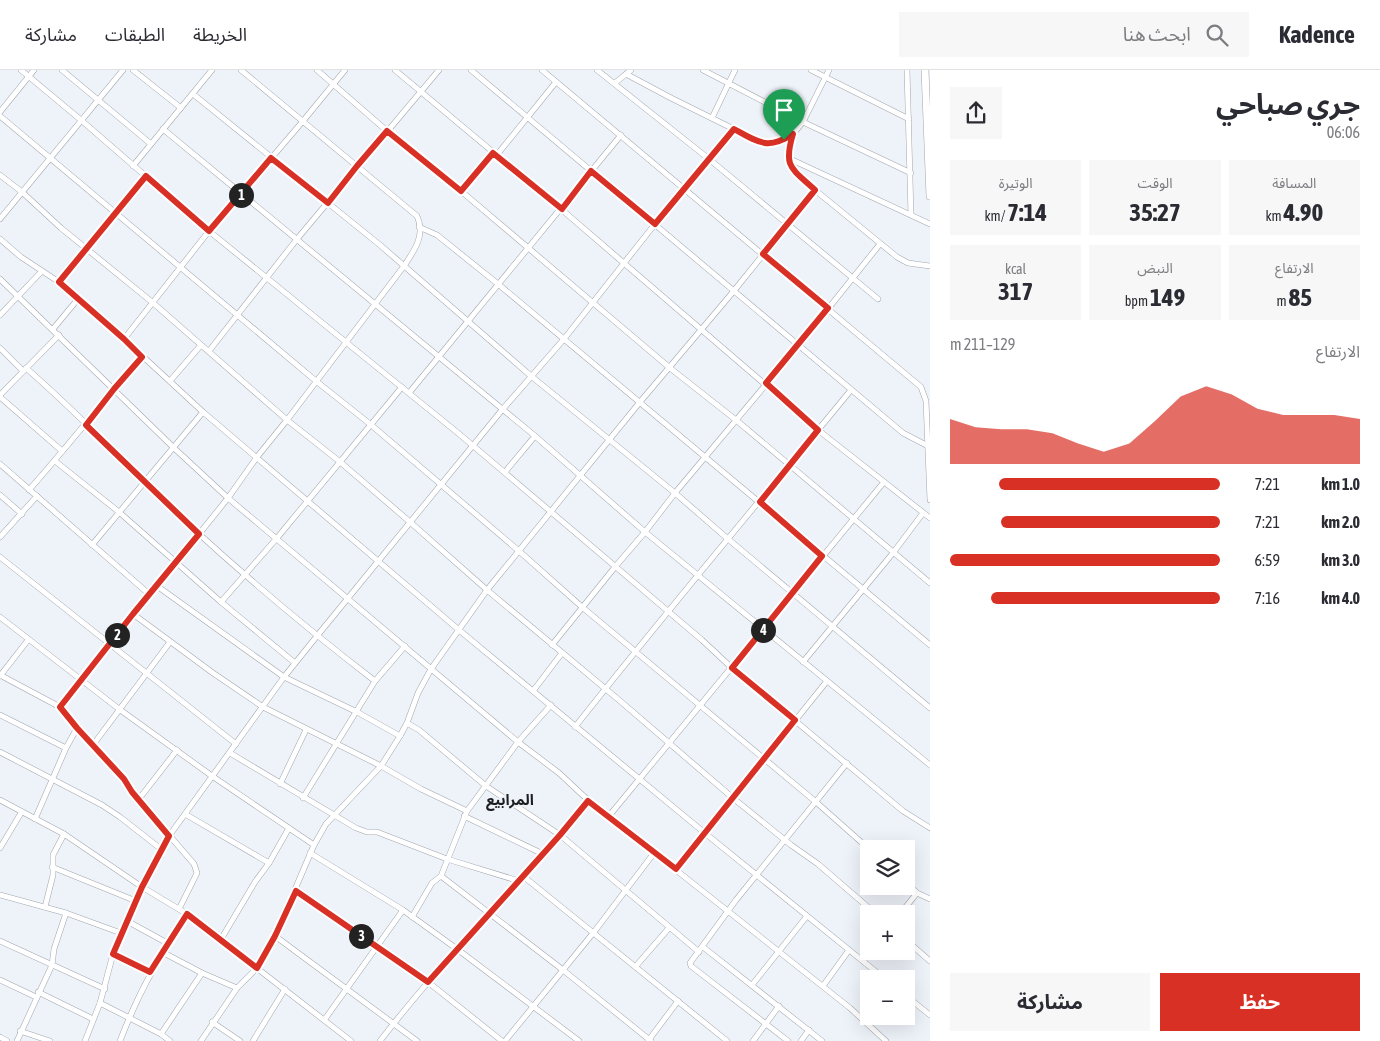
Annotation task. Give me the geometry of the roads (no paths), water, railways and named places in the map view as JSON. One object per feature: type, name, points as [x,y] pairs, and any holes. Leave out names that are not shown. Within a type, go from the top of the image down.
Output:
[{"type":"highway","points":[[925,70],[930,196]]},
{"type":"street","points":[[21,70],[209,231],[504,472],[702,640],[732,668],[903,811],[930,828]]},
{"type":"street","points":[[0,112],[34,70]]},
{"type":"street","points":[[62,70],[151,144]]},
{"type":"street","points":[[0,219],[122,70]]},
{"type":"street","points":[[133,70],[180,108]]},
{"type":"street","points":[[60,707],[228,498],[256,457],[287,420],[419,244],[417,216],[241,70]]},
{"type":"street","points":[[317,70],[592,303],[736,420],[789,466],[854,517],[893,553],[930,583]]},
{"type":"street","points":[[124,339],[180,266],[345,70]]},
{"type":"street","points":[[395,70],[562,209],[701,330],[766,383],[818,430],[930,518]]},
{"type":"street","points":[[209,351],[297,239],[439,70]]},
{"type":"street","points":[[471,70],[903,433],[928,446]]},
{"type":"street","points":[[542,70],[921,386],[926,397],[930,500]]},
{"type":"street","points":[[597,70],[709,159],[878,299]]},
{"type":"street","points":[[703,70],[803,122],[911,173]]},
{"type":"street","points":[[712,118],[735,70]]},
{"type":"street","points":[[811,70],[909,119]]},
{"type":"street","points":[[615,84],[628,72],[712,118],[766,144],[779,142],[793,134],[803,122],[829,70]]},
{"type":"street","points":[[907,70],[911,215]]},
{"type":"street","points":[[133,166],[193,94],[209,71]]},
{"type":"street","points":[[461,191],[527,118],[556,82]]},
{"type":"street","points":[[193,94],[404,266],[531,376],[675,493],[930,708]]},
{"type":"street","points":[[0,116],[370,424],[860,841]]},
{"type":"street","points":[[85,1041],[100,1004],[113,954],[121,933],[142,887],[169,836],[284,677],[316,636],[440,484],[564,339],[655,224],[734,129]]},
{"type":"street","points":[[163,130],[375,303],[645,532],[930,766]]},
{"type":"street","points":[[793,134],[788,158],[793,170],[904,262],[930,266]]},
{"type":"street","points":[[409,393],[621,135]]},
{"type":"street","points":[[788,158],[930,224]]},
{"type":"street","points":[[0,175],[86,249],[152,302],[287,420],[339,461],[486,590],[733,798],[785,841],[818,864],[866,905]]},
{"type":"street","points":[[59,282],[146,176]]},
{"type":"street","points":[[201,1041],[212,1022],[237,988],[257,968],[275,936],[296,891],[310,853],[326,824],[381,766],[407,723],[418,693],[431,669],[486,590],[815,190]]},
{"type":"street","points":[[419,227],[437,235],[498,284],[930,645]]},
{"type":"street","points":[[0,239],[21,257],[59,282],[203,412],[459,630],[874,970]]},
{"type":"street","points":[[552,645],[880,244]]},
{"type":"street","points":[[0,315],[42,271]]},
{"type":"street","points":[[0,279],[228,498],[518,742],[559,773],[588,801],[823,986],[886,1041]]},
{"type":"street","points":[[53,329],[78,299]]},
{"type":"street","points":[[58,335],[0,396],[62,451]]},
{"type":"street","points":[[170,381],[201,346]]},
{"type":"street","points":[[0,348],[53,391],[199,534],[316,636],[376,681]]},
{"type":"street","points":[[29,490],[142,357]]},
{"type":"street","points":[[221,602],[246,575],[402,387]]},
{"type":"street","points":[[576,727],[698,575],[851,390]]},
{"type":"street","points":[[92,545],[203,412]]},
{"type":"street","points":[[504,472],[534,436]]},
{"type":"street","points":[[55,461],[119,512],[174,563],[295,663]]},
{"type":"street","points":[[0,464],[150,594]]},
{"type":"street","points":[[609,816],[884,482]]},
{"type":"street","points":[[0,495],[22,514]]},
{"type":"street","points":[[0,537],[36,496]]},
{"type":"street","points":[[803,662],[864,590],[923,513]]},
{"type":"street","points":[[0,556],[109,645],[236,744]]},
{"type":"street","points":[[157,586],[284,677],[357,712],[400,736]]},
{"type":"street","points":[[133,614],[263,707],[381,766],[405,781],[543,854]]},
{"type":"street","points":[[0,617],[119,709],[212,776],[314,845]]},
{"type":"street","points":[[28,640],[0,675],[60,707],[124,779],[138,799],[197,869],[197,873],[178,909]]},
{"type":"street","points":[[93,745],[170,642]]},
{"type":"street","points":[[303,798],[376,681],[405,646]]},
{"type":"street","points":[[533,691],[562,653]]},
{"type":"street","points":[[676,869],[827,681]]},
{"type":"street","points":[[412,917],[432,883],[441,876],[466,813],[518,742],[551,705]]},
{"type":"street","points":[[0,715],[66,748]]},
{"type":"street","points":[[407,723],[419,730],[486,786],[560,835],[699,952]]},
{"type":"street","points":[[35,818],[66,748],[77,728]]},
{"type":"street","points":[[280,784],[306,730]]},
{"type":"street","points":[[138,799],[177,750]]},
{"type":"street","points":[[0,752],[120,817],[161,849]]},
{"type":"street","points":[[230,753],[356,828],[367,832],[377,832],[447,859],[521,879],[594,932],[727,1041]]},
{"type":"street","points":[[788,1041],[691,966],[690,963],[736,900],[847,763]]},
{"type":"street","points":[[0,800],[21,813],[35,818],[64,834],[142,887],[187,914],[352,1041]]},
{"type":"street","points":[[380,1041],[428,982],[560,835],[588,801]]},
{"type":"street","points":[[0,848],[21,813]]},
{"type":"street","points":[[185,814],[269,863]]},
{"type":"street","points":[[220,941],[289,828]]},
{"type":"street","points":[[44,907],[53,874],[52,855],[64,834]]},
{"type":"street","points":[[310,853],[403,910],[458,949],[579,1041]]},
{"type":"street","points":[[296,891],[428,982],[503,1041],[594,932],[654,853]]},
{"type":"street","points":[[52,867],[136,901]]},
{"type":"street","points":[[441,876],[563,970],[649,1041],[678,1001]]},
{"type":"street","points":[[907,905],[917,893],[930,899]]},
{"type":"street","points":[[0,895],[66,913],[121,933]]},
{"type":"street","points":[[325,1019],[403,910]]},
{"type":"street","points":[[16,1041],[52,965],[54,948],[66,913]]},
{"type":"street","points":[[120,1041],[150,972],[164,954],[187,914]]},
{"type":"street","points":[[752,985],[807,916]]},
{"type":"street","points":[[127,920],[169,944]]},
{"type":"street","points":[[636,966],[669,928]]},
{"type":"street","points":[[275,936],[417,1041]]},
{"type":"street","points":[[0,941],[105,988]]},
{"type":"street","points":[[703,947],[822,1041]]},
{"type":"street","points":[[915,948],[930,961]]},
{"type":"street","points":[[823,986],[849,950]]},
{"type":"street","points":[[113,954],[150,972]]},
{"type":"street","points":[[164,954],[237,988]]},
{"type":"street","points":[[161,1034],[202,973]]},
{"type":"street","points":[[0,980],[94,1019]]},
{"type":"street","points":[[252,1041],[285,990]]},
{"type":"street","points":[[100,1004],[129,1017],[170,1041]]},
{"type":"street","points":[[915,1004],[930,1016]]},
{"type":"street","points":[[753,1041],[779,1006]]},
{"type":"street","points":[[212,1022],[240,1041]]},
{"type":"street","points":[[801,1041],[810,1030]]},
{"type":"street","points":[[20,1031],[50,1041]]},
{"type":"street","points":[[0,1037],[6,1041]]},
{"type":"district","name":"المرابيع","points":[[510,800]]}]
